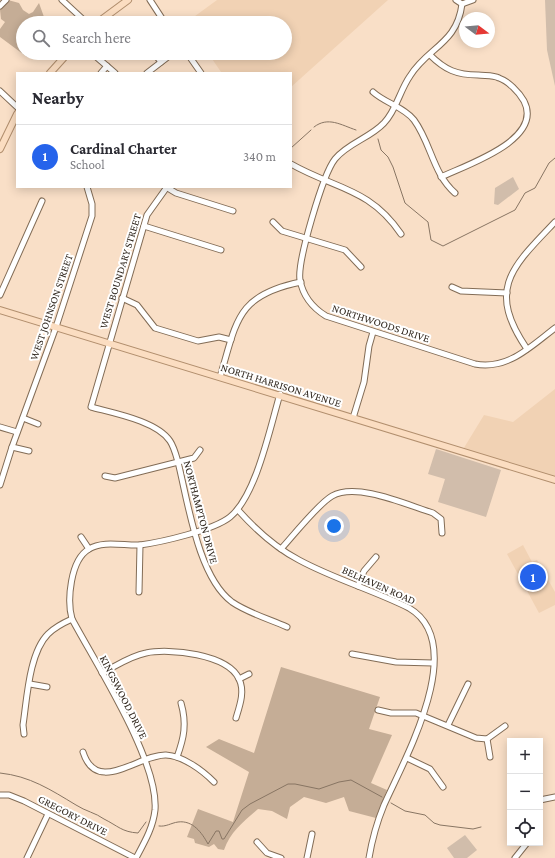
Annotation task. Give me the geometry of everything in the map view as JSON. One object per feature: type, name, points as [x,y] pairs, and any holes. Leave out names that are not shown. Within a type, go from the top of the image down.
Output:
[{"type":"main road","points":[[106,16],[128,0]]},
{"type":"main road","points":[[51,72],[62,60]]},
{"type":"main road","points":[[0,146],[16,116]]},
{"type":"main road","name":"NORTH HARRISON AVENUE","points":[[0,310],[280,394],[555,480]]},
{"type":"street","points":[[0,6],[6,0]]},
{"type":"street","points":[[62,0],[79,16]]},
{"type":"street","points":[[150,0],[161,16]]},
{"type":"street","points":[[456,0],[462,4],[473,0]]},
{"type":"street","name":"NORTHWOODS DRIVE","points":[[462,4],[451,35],[410,75],[384,123],[338,155],[332,164],[325,180],[300,267],[300,282],[310,303],[322,313],[336,320],[480,365],[498,365],[507,362],[555,328]]},
{"type":"street","points":[[430,55],[442,66],[455,73],[492,76],[503,79],[522,98],[527,114],[524,127],[513,139],[491,154],[441,177]]},
{"type":"street","points":[[100,60],[114,72]]},
{"type":"street","points":[[148,72],[164,60]]},
{"type":"street","points":[[192,60],[200,72]]},
{"type":"street","points":[[102,72],[107,66]]},
{"type":"street","points":[[0,91],[16,106]]},
{"type":"street","points":[[373,92],[394,107],[406,113],[415,121],[441,177],[455,193]]},
{"type":"street","points":[[292,164],[325,180],[354,191],[375,204],[389,216],[401,234]]},
{"type":"street","name":"WEST JOHNSON STREET","points":[[0,485],[17,432],[56,327],[92,215],[92,204],[87,188]]},
{"type":"street","name":"WEST BOUNDARY STREET","points":[[96,408],[91,407],[144,226],[150,210],[165,188]]},
{"type":"street","points":[[168,188],[176,193],[233,211]]},
{"type":"street","points":[[0,295],[42,201]]},
{"type":"street","points":[[273,222],[282,230],[345,250],[361,267]]},
{"type":"street","points":[[527,349],[512,323],[508,312],[507,293],[512,273],[521,258],[555,222]]},
{"type":"street","points":[[144,226],[221,250]]},
{"type":"street","points":[[220,377],[231,340],[241,315],[255,299],[273,289],[300,282]]},
{"type":"street","points":[[452,287],[461,291],[507,293]]},
{"type":"street","points":[[122,298],[137,305],[155,328],[198,341],[219,337],[231,340]]},
{"type":"street","points":[[353,418],[364,382],[369,346],[373,332]]},
{"type":"street","points":[[81,537],[89,549],[102,545],[140,545],[220,523],[238,510],[251,487],[280,394]]},
{"type":"street","name":"NORTHAMPTON DRIVE","points":[[96,408],[159,430],[170,441],[178,462],[206,570],[222,594],[243,608],[287,627]]},
{"type":"street","points":[[23,418],[38,424]]},
{"type":"street","points":[[0,427],[17,432]]},
{"type":"street","points":[[12,447],[28,451]]},
{"type":"street","points":[[105,476],[115,478],[194,458],[200,450]]},
{"type":"street","points":[[281,549],[326,500],[337,493],[346,492],[363,492],[433,513],[441,519],[442,533]]},
{"type":"street","name":"BELHAVEN ROAD","points":[[238,510],[281,549],[308,565],[403,605],[421,617],[429,633],[433,663],[432,682],[424,715],[407,758],[384,806],[374,834],[369,858]]},
{"type":"street","points":[[139,592],[140,545]]},
{"type":"street","name":"KINGSWOOD DRIVE","points":[[89,549],[81,558],[71,582],[69,602],[72,619],[129,724],[145,760],[154,789],[155,810],[149,834],[136,858]]},
{"type":"street","points":[[358,586],[364,571],[376,557]]},
{"type":"street","points":[[24,734],[23,725],[36,654],[41,644],[52,630],[72,619]]},
{"type":"street","points":[[102,673],[128,660],[147,653],[177,652],[196,655],[224,664],[231,668],[239,679],[242,694],[236,718]]},
{"type":"street","points":[[352,654],[396,662],[433,663]]},
{"type":"street","points":[[239,679],[249,674]]},
{"type":"street","points":[[30,684],[47,687]]},
{"type":"street","points":[[448,725],[468,684]]},
{"type":"street","points":[[177,757],[184,740],[185,726],[181,703]]},
{"type":"street","points":[[378,710],[391,713],[411,712],[424,715],[448,725],[468,737],[487,739],[505,726]]},
{"type":"street","points":[[487,739],[490,757]]},
{"type":"street","points":[[83,752],[89,765],[103,771],[116,771],[160,756],[177,757],[214,782]]},
{"type":"street","points":[[407,758],[430,769],[443,787]]},
{"type":"street","name":"GREGORY DRIVE","points":[[0,795],[17,797],[136,858]]},
{"type":"street","points":[[543,799],[555,796]]},
{"type":"street","points":[[27,858],[48,814]]},
{"type":"street","points":[[308,858],[312,834]]},
{"type":"street","points":[[257,842],[268,853],[281,858]]},
{"type":"street","points":[[515,858],[525,846]]},
{"type":"shaded area","points":[[8,0],[19,3],[23,10],[29,14],[33,12],[39,3],[44,16],[16,16],[16,49],[0,37],[0,29],[5,22],[1,19],[0,10]]},
{"type":"shaded area","points":[[217,0],[388,0],[292,86],[292,72],[221,72],[213,60],[292,60],[292,16],[195,16]]},
{"type":"shaded area","points":[[545,0],[555,0],[555,86],[547,50]]},
{"type":"shaded area","points":[[513,177],[519,189],[498,205],[494,204],[495,188]]},
{"type":"shaded area","points":[[555,389],[555,480],[462,451],[484,415],[513,422]]},
{"type":"shaded area","points":[[436,449],[501,470],[486,517],[438,502],[445,479],[428,474]]},
{"type":"shaded area","points":[[523,545],[532,562],[537,560],[555,592],[555,605],[539,613],[507,554]]},
{"type":"shaded area","points":[[281,667],[380,697],[369,729],[392,735],[371,783],[387,790],[376,818],[349,811],[344,797],[326,803],[304,797],[290,807],[287,819],[272,811],[258,809],[234,832],[224,850],[218,849],[214,844],[209,847],[195,843],[194,839],[187,837],[198,809],[233,822],[249,772],[206,747],[219,739],[254,753]]},
{"type":"shaded area","points":[[465,835],[477,850],[467,858],[454,858],[447,848]]},
{"type":"waterway","points":[[314,127],[324,122],[335,122],[356,130]]},
{"type":"waterway","points":[[292,147],[311,130]]},
{"type":"waterway","points":[[378,139],[381,150],[388,157],[393,167],[405,203],[428,222],[431,240],[443,246],[515,210],[525,193],[535,188],[549,163],[555,158]]},
{"type":"waterway","points":[[0,773],[21,777],[40,784],[79,807],[128,831],[138,833],[146,822]]},
{"type":"waterway","points":[[159,826],[183,822],[193,825],[208,844],[216,831],[219,831],[222,839],[224,839],[242,810],[250,804],[288,784],[319,789],[339,782],[351,780],[382,797]]},
{"type":"waterway","points":[[391,803],[405,811],[425,815],[434,823],[440,825],[473,829],[481,827]]},
{"type":"place","name":"Cardinal Charter","points":[[533,577]]}]
